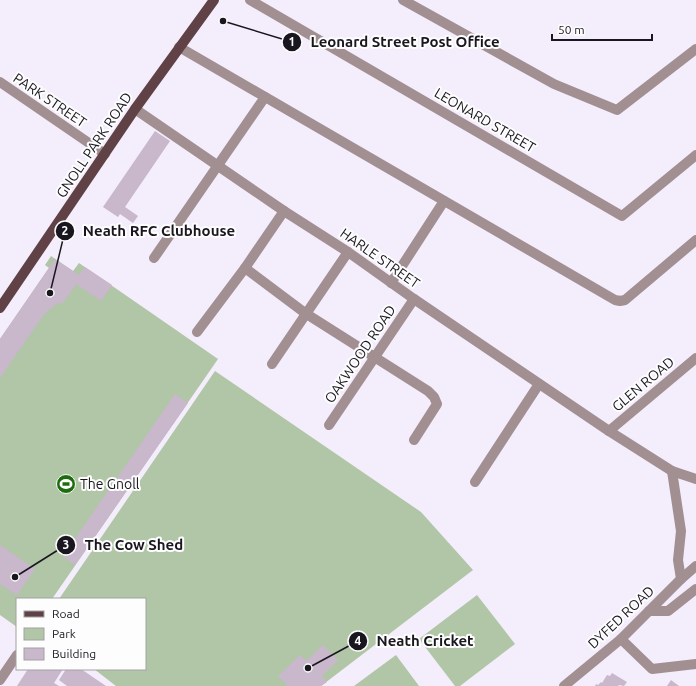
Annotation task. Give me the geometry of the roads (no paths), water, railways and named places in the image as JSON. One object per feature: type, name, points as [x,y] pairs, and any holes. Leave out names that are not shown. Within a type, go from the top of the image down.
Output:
[{"type":"main road","name":"GNOLL PARK ROAD","points":[[0,308],[135,108],[214,0]]},
{"type":"street","name":"LEONARD STREET","points":[[250,0],[622,216],[696,155]]},
{"type":"street","points":[[402,0],[554,84],[617,110],[696,49]]},
{"type":"street","points":[[179,47],[615,300],[625,300],[696,240]]},
{"type":"street","name":"PARK STREET","points":[[0,82],[105,154]]},
{"type":"street","points":[[154,258],[265,97]]},
{"type":"street","name":"HARLE STREET","points":[[135,108],[284,211],[348,252],[414,299],[609,431],[672,471],[696,479]]},
{"type":"street","points":[[391,283],[444,201]]},
{"type":"street","points":[[197,332],[245,268],[284,211]]},
{"type":"street","points":[[272,364],[348,252]]},
{"type":"street","points":[[245,268],[306,313],[428,391],[434,397],[437,404],[414,440]]},
{"type":"street","name":"OAKWOOD ROAD","points":[[329,425],[414,299]]},
{"type":"street","name":"GLEN ROAD","points":[[609,431],[696,358]]},
{"type":"street","points":[[475,482],[539,384]]},
{"type":"street","points":[[672,471],[681,531],[678,560],[681,579]]},
{"type":"street","name":"DYFED ROAD","points":[[564,686],[621,639],[696,566]]},
{"type":"street","points":[[649,611],[668,611],[696,589]]},
{"type":"street","points":[[621,639],[652,669],[696,664]]},
{"type":"street","points":[[0,680],[16,656]]},
{"type":"place","name":"Leonard Street Post Office","points":[[223,21]]},
{"type":"place","name":"Neath RFC Clubhouse","points":[[50,293]]},
{"type":"place","name":"The Gnoll","points":[[66,484]]},
{"type":"place","name":"The Cow Shed","points":[[15,577]]},
{"type":"place","name":"Neath Cricket","points":[[308,668]]}]
